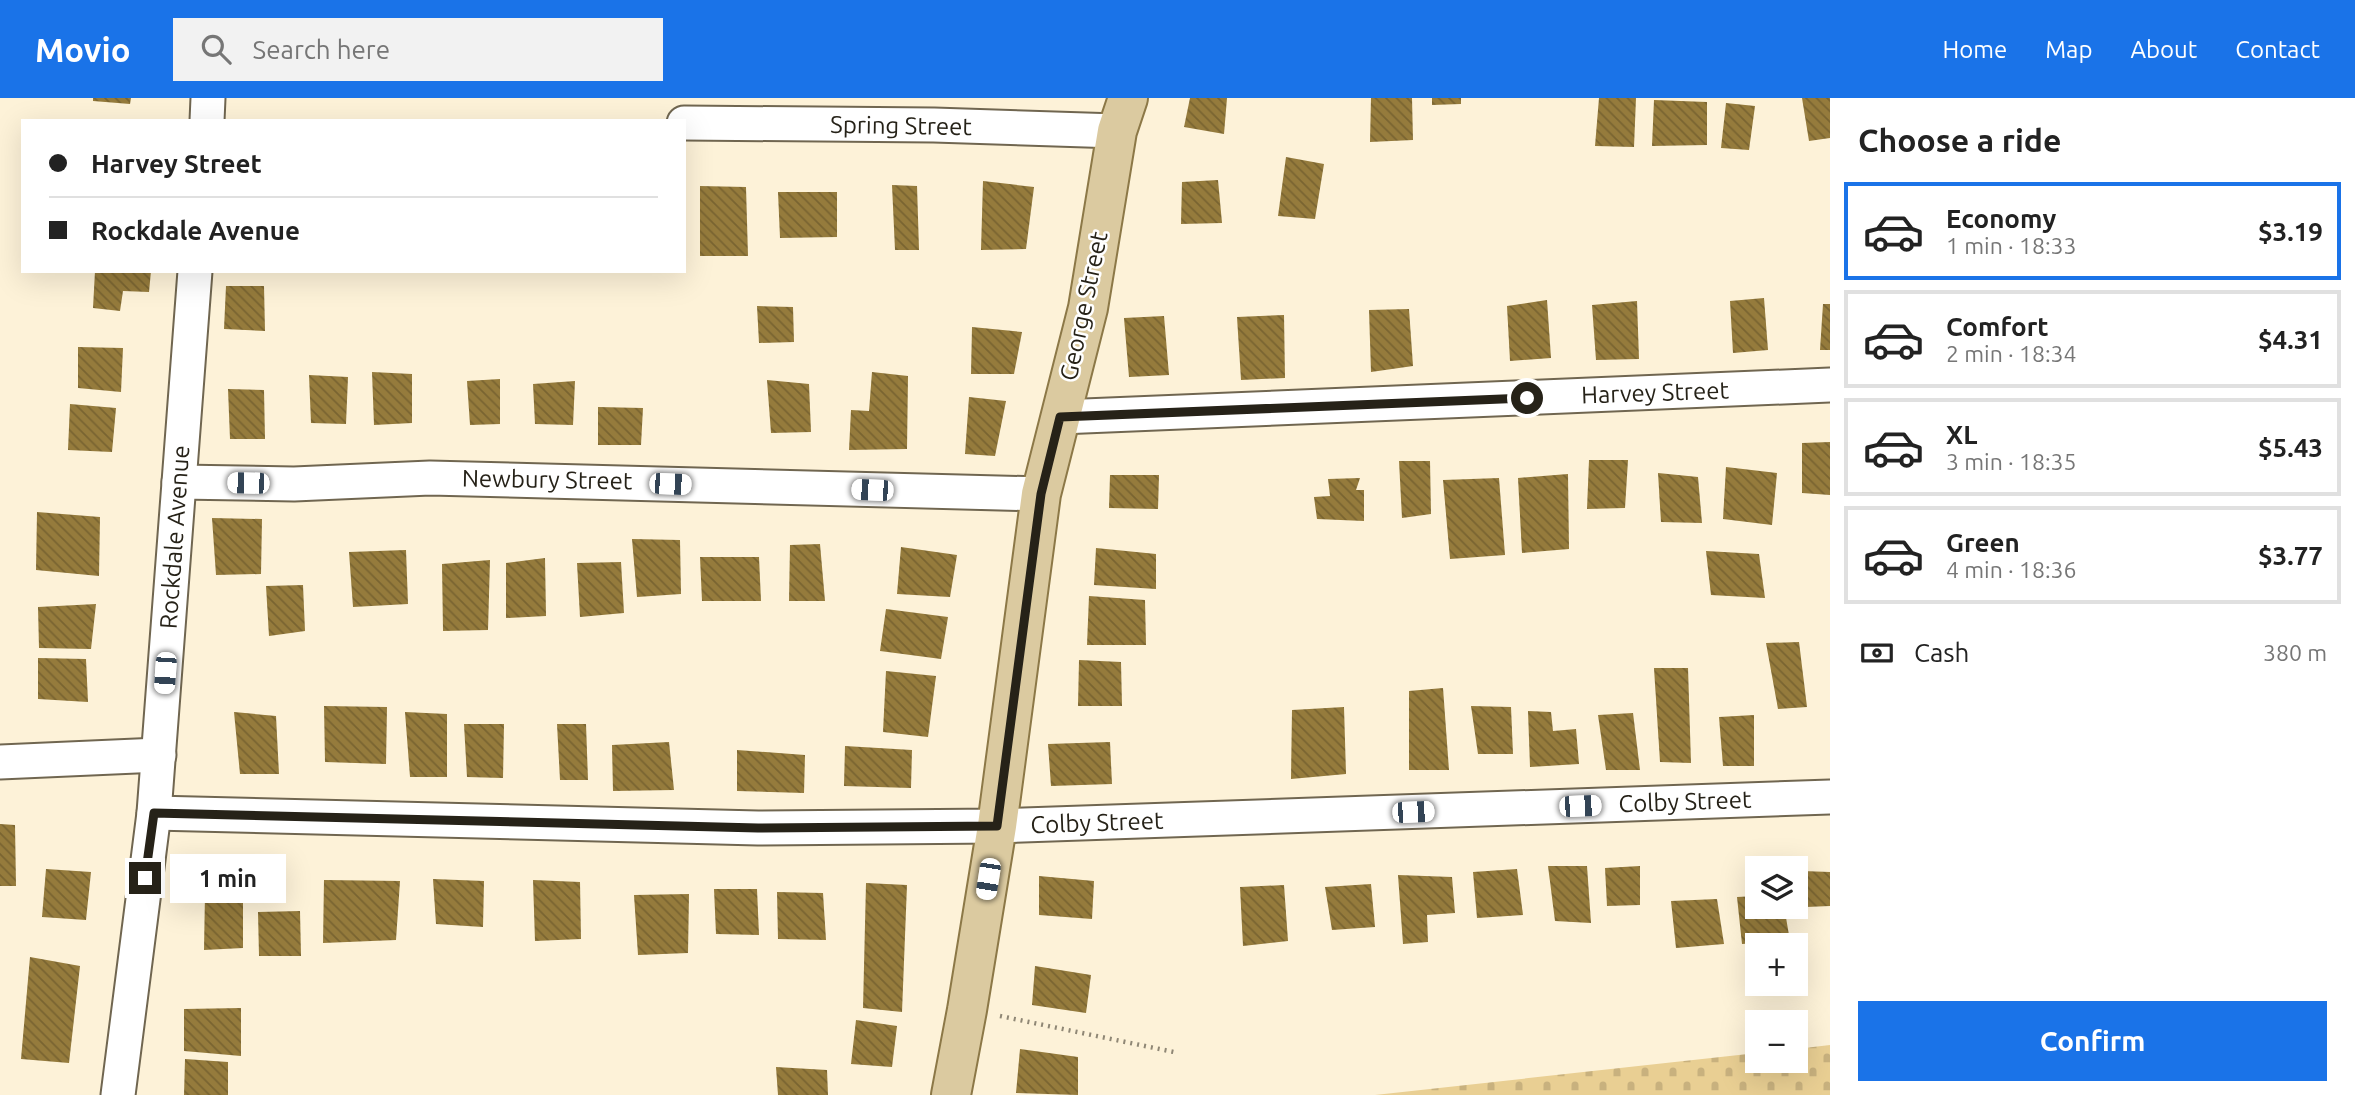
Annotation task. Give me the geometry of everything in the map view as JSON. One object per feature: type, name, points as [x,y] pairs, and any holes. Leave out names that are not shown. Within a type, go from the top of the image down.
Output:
[{"type":"main road","name":"George Street","points":[[951,1095],[997,826],[1041,494],[1088,308],[1122,114]]},
{"type":"street","points":[[207,119],[208,98]]},
{"type":"street","name":"Spring Street","points":[[686,123],[933,125],[1122,114]]},
{"type":"street","name":"Rockdale Avenue","points":[[118,1095],[154,813],[195,273]]},
{"type":"street","name":"Harvey Street","points":[[1060,417],[1830,385]]},
{"type":"street","name":"Newbury Street","points":[[179,482],[294,484],[430,478],[1041,494]]},
{"type":"street","points":[[0,762],[159,755]]},
{"type":"street","name":"Colby Street","points":[[154,813],[758,828],[997,826],[1830,797]]},
{"type":"path","points":[[967,1010],[1174,1052]]},
{"type":"green space","points":[[1830,1045],[1830,1095],[1375,1095],[1745,1054],[1745,1073],[1808,1073],[1808,1048]]},
{"type":"building","points":[[93,98],[131,98],[130,104],[93,101]]},
{"type":"building","points":[[1190,98],[1227,98],[1224,134],[1184,127]]},
{"type":"building","points":[[1371,98],[1412,98],[1413,140],[1370,142]]},
{"type":"building","points":[[1432,98],[1461,98],[1461,104],[1432,105]]},
{"type":"building","points":[[1599,98],[1636,98],[1634,147],[1595,146]]},
{"type":"building","points":[[1802,98],[1830,98],[1830,138],[1809,141]]},
{"type":"building","points":[[1654,100],[1707,102],[1707,145],[1652,146]]},
{"type":"building","points":[[1726,103],[1755,106],[1749,150],[1721,148]]},
{"type":"building","points":[[1286,157],[1324,164],[1315,219],[1278,216]]},
{"type":"building","points":[[1218,180],[1222,223],[1181,224],[1182,182]]},
{"type":"building","points":[[983,181],[1034,187],[1026,249],[981,250]]},
{"type":"building","points":[[892,185],[917,186],[919,250],[895,250]]},
{"type":"building","points":[[700,186],[746,187],[748,256],[700,256]]},
{"type":"building","points":[[778,192],[837,192],[837,237],[780,238]]},
{"type":"building","points":[[95,273],[151,273],[149,292],[123,291],[120,311],[93,308]]},
{"type":"building","points":[[226,286],[264,286],[265,331],[224,329]]},
{"type":"building","points":[[1764,298],[1768,350],[1733,353],[1730,301]]},
{"type":"building","points":[[1547,300],[1551,358],[1510,361],[1507,306]]},
{"type":"building","points":[[1637,301],[1639,359],[1596,360],[1592,305]]},
{"type":"building","points":[[1823,304],[1830,304],[1830,350],[1820,350]]},
{"type":"building","points":[[757,306],[793,307],[794,342],[759,343]]},
{"type":"building","points":[[1409,309],[1413,366],[1371,372],[1369,310]]},
{"type":"building","points":[[1284,315],[1285,378],[1241,380],[1237,317]]},
{"type":"building","points":[[1164,316],[1169,375],[1129,377],[1124,318]]},
{"type":"building","points":[[972,327],[1022,332],[1014,374],[971,374]]},
{"type":"building","points":[[78,347],[123,348],[121,392],[78,388]]},
{"type":"building","points":[[372,372],[412,374],[412,423],[374,425]]},
{"type":"building","points":[[872,372],[908,376],[907,449],[849,450],[851,410],[869,411]]},
{"type":"building","points":[[309,375],[348,377],[346,424],[311,423]]},
{"type":"building","points":[[500,379],[500,424],[470,425],[467,381]]},
{"type":"building","points":[[767,380],[809,384],[811,432],[771,433]]},
{"type":"building","points":[[575,381],[573,425],[535,424],[533,384]]},
{"type":"building","points":[[228,389],[264,390],[265,439],[230,439]]},
{"type":"building","points":[[969,397],[1006,401],[995,456],[965,454]]},
{"type":"building","points":[[70,404],[116,408],[112,452],[68,450]]},
{"type":"building","points":[[598,407],[643,408],[641,445],[598,445]]},
{"type":"building","points":[[1830,442],[1830,495],[1802,493],[1802,443]]},
{"type":"building","points":[[1589,460],[1628,460],[1625,508],[1587,509]]},
{"type":"building","points":[[1399,461],[1430,461],[1431,514],[1402,518]]},
{"type":"building","points":[[1726,467],[1777,473],[1772,525],[1723,519]]},
{"type":"building","points":[[1658,473],[1698,477],[1702,523],[1661,522]]},
{"type":"building","points":[[1568,474],[1569,549],[1522,553],[1518,478]]},
{"type":"building","points":[[1110,475],[1159,475],[1158,509],[1109,508]]},
{"type":"building","points":[[1360,478],[1356,490],[1364,490],[1364,521],[1317,519],[1314,497],[1330,496],[1328,479]]},
{"type":"building","points":[[1499,478],[1505,555],[1450,559],[1443,480]]},
{"type":"building","points":[[37,512],[100,517],[99,576],[36,570]]},
{"type":"building","points":[[212,518],[262,519],[261,574],[216,575]]},
{"type":"building","points":[[632,539],[680,540],[681,594],[637,597]]},
{"type":"building","points":[[820,544],[825,601],[789,601],[790,545]]},
{"type":"building","points":[[901,547],[957,555],[950,597],[897,594]]},
{"type":"building","points":[[1096,548],[1156,554],[1156,589],[1094,585]]},
{"type":"building","points":[[406,550],[408,604],[353,607],[349,552]]},
{"type":"building","points":[[1706,551],[1759,554],[1765,598],[1711,595]]},
{"type":"building","points":[[700,557],[759,557],[761,601],[702,601]]},
{"type":"building","points":[[545,558],[546,616],[506,618],[506,563]]},
{"type":"building","points":[[490,560],[488,630],[443,631],[442,564]]},
{"type":"building","points":[[621,562],[624,613],[580,617],[577,563]]},
{"type":"building","points":[[303,585],[305,631],[269,636],[266,586]]},
{"type":"building","points":[[1089,596],[1145,600],[1146,645],[1087,645]]},
{"type":"building","points":[[96,604],[91,649],[39,648],[38,607]]},
{"type":"building","points":[[886,609],[948,617],[941,659],[880,651]]},
{"type":"building","points":[[1799,642],[1807,707],[1778,709],[1766,643]]},
{"type":"building","points":[[38,658],[86,659],[88,702],[38,699]]},
{"type":"building","points":[[1079,660],[1121,662],[1122,706],[1078,706]]},
{"type":"building","points":[[1654,668],[1688,668],[1691,763],[1660,762]]},
{"type":"building","points":[[886,671],[936,676],[928,737],[883,732]]},
{"type":"building","points":[[1443,688],[1449,770],[1409,770],[1409,691]]},
{"type":"building","points":[[324,706],[387,707],[386,764],[325,762]]},
{"type":"building","points":[[1471,706],[1511,707],[1513,754],[1478,754]]},
{"type":"building","points":[[1344,707],[1346,774],[1291,779],[1292,710]]},
{"type":"building","points":[[1528,711],[1551,712],[1553,731],[1576,729],[1579,764],[1530,767]]},
{"type":"building","points":[[234,712],[276,716],[279,774],[240,774]]},
{"type":"building","points":[[405,712],[447,714],[447,777],[410,777]]},
{"type":"building","points":[[1633,713],[1640,770],[1606,770],[1598,715]]},
{"type":"building","points":[[1754,715],[1754,766],[1723,766],[1719,717]]},
{"type":"building","points":[[464,724],[504,724],[503,778],[467,777]]},
{"type":"building","points":[[557,724],[586,724],[588,780],[560,780]]},
{"type":"building","points":[[669,742],[674,790],[613,791],[612,745]]},
{"type":"building","points":[[1110,742],[1112,784],[1051,786],[1048,744]]},
{"type":"building","points":[[845,746],[912,750],[911,788],[844,786]]},
{"type":"building","points":[[737,750],[805,755],[804,793],[737,791]]},
{"type":"building","points":[[0,824],[15,825],[16,886],[0,886]]},
{"type":"building","points":[[1548,866],[1587,866],[1591,923],[1555,921]]},
{"type":"building","points":[[1640,866],[1640,905],[1607,906],[1605,868]]},
{"type":"building","points":[[46,869],[91,872],[86,920],[42,917]]},
{"type":"building","points":[[1517,869],[1523,915],[1477,918],[1473,872]]},
{"type":"building","points":[[1808,871],[1830,872],[1830,906],[1808,907]]},
{"type":"building","points":[[1398,875],[1452,877],[1455,913],[1427,915],[1428,942],[1403,944]]},
{"type":"building","points":[[1039,876],[1094,881],[1092,919],[1039,915]]},
{"type":"building","points":[[433,879],[484,881],[483,927],[436,924]]},
{"type":"building","points":[[324,880],[400,881],[396,940],[323,943]]},
{"type":"building","points":[[533,880],[580,882],[581,939],[535,941]]},
{"type":"building","points":[[866,883],[907,885],[902,1012],[863,1008]]},
{"type":"building","points":[[1371,884],[1375,927],[1332,930],[1325,887]]},
{"type":"building","points":[[1284,885],[1288,941],[1243,946],[1240,887]]},
{"type":"building","points":[[714,889],[757,889],[759,935],[716,934]]},
{"type":"building","points":[[777,892],[823,893],[826,940],[778,939]]},
{"type":"building","points":[[205,893],[243,893],[243,948],[204,950]]},
{"type":"building","points":[[689,894],[688,953],[638,955],[634,895]]},
{"type":"building","points":[[1737,897],[1745,897],[1745,919],[1786,919],[1789,933],[1745,933],[1745,944],[1742,944]]},
{"type":"building","points":[[1717,899],[1724,944],[1676,948],[1671,901]]},
{"type":"building","points":[[300,911],[301,956],[259,956],[258,912]]},
{"type":"building","points":[[30,957],[80,966],[69,1063],[21,1059]]},
{"type":"building","points":[[1035,966],[1091,975],[1086,1013],[1032,1005]]},
{"type":"building","points":[[241,1008],[241,1056],[184,1051],[184,1009]]},
{"type":"building","points":[[856,1020],[897,1026],[892,1067],[851,1064]]},
{"type":"building","points":[[1020,1049],[1078,1057],[1078,1095],[1016,1093]]},
{"type":"building","points":[[185,1059],[228,1062],[228,1095],[184,1095]]},
{"type":"building","points":[[776,1067],[827,1070],[828,1095],[778,1095]]},
{"type":"route","points":[[145,878],[154,813],[758,828],[997,826],[1041,494],[1060,417],[1527,398]]}]
